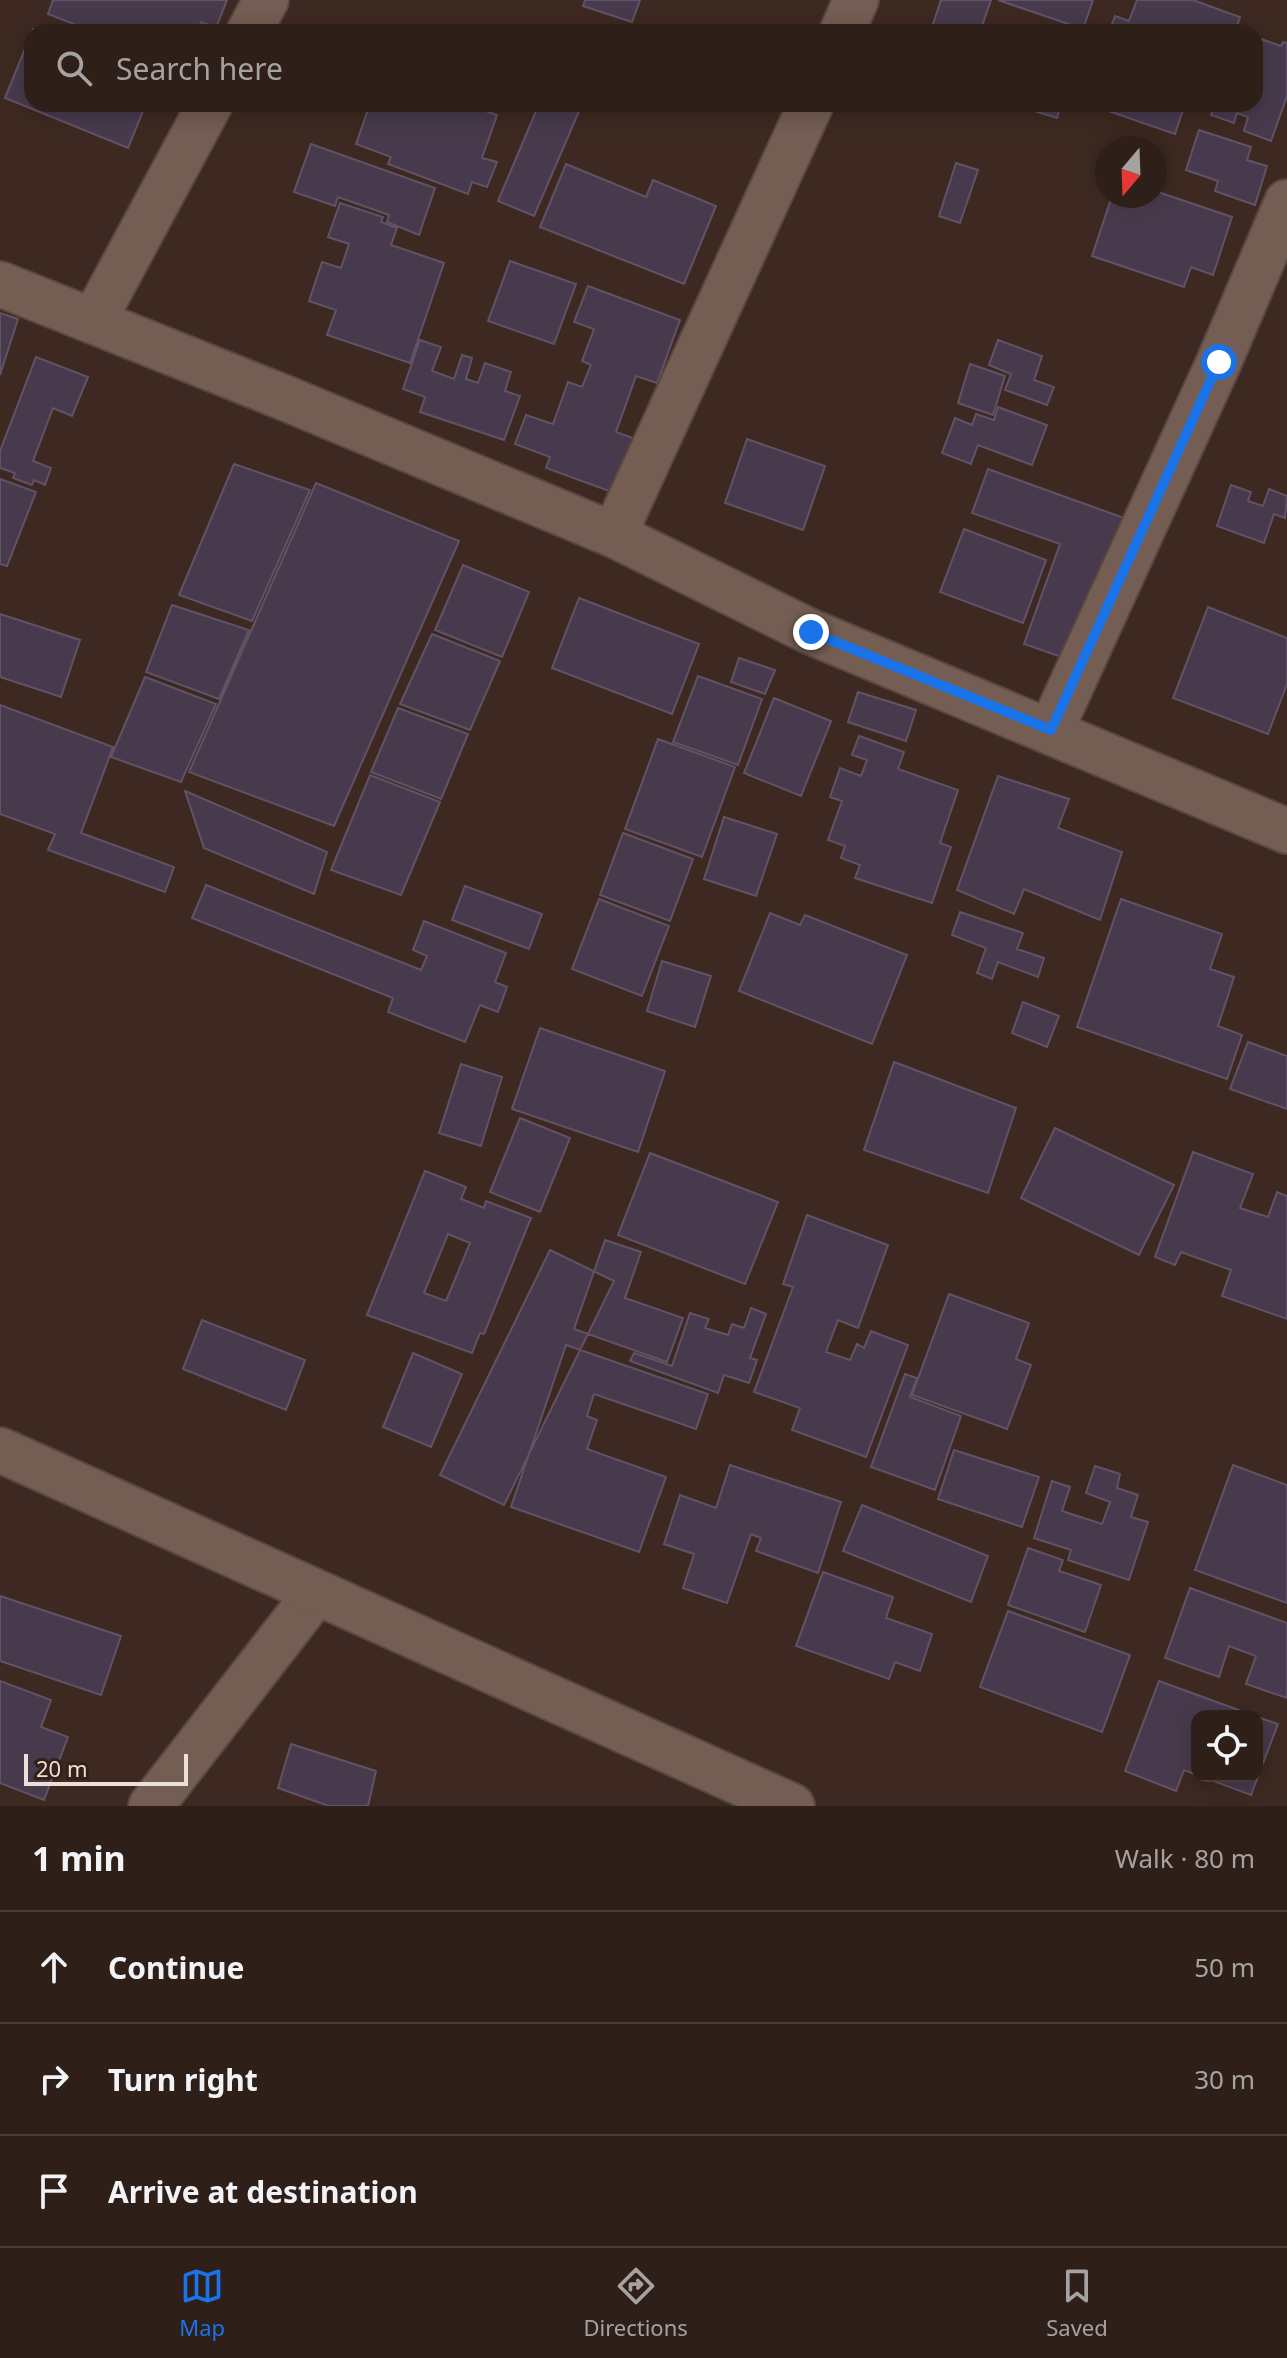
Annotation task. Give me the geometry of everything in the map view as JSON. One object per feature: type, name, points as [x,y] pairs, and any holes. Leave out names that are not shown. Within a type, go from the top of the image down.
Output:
[{"type":"street","points":[[253,24],[266,0]]},
{"type":"street","points":[[846,24],[856,0]]},
{"type":"street","points":[[94,320],[206,112]]},
{"type":"street","points":[[614,535],[807,112]]},
{"type":"street","points":[[1051,730],[1219,362],[1287,202]]},
{"type":"street","points":[[0,284],[614,535],[811,632],[1287,831]]},
{"type":"street","points":[[0,1450],[792,1806]]},
{"type":"street","points":[[151,1806],[316,1593]]},
{"type":"building","points":[[53,0],[227,0],[218,24],[74,24],[48,14]]},
{"type":"building","points":[[585,0],[640,0],[632,22],[583,6]]},
{"type":"building","points":[[941,0],[991,0],[983,24],[933,24]]},
{"type":"building","points":[[998,0],[1093,0],[1085,24],[1068,24]]},
{"type":"building","points":[[1137,0],[1193,0],[1240,17],[1238,24],[1112,24],[1115,16],[1129,21]]},
{"type":"building","points":[[1263,40],[1281,46],[1283,42],[1287,43],[1287,96],[1271,141],[1244,131],[1248,117],[1237,113],[1234,123],[1211,115],[1212,112],[1263,112]]},
{"type":"building","points":[[24,51],[24,106],[5,98]]},
{"type":"building","points":[[39,112],[143,112],[128,148]]},
{"type":"building","points":[[367,112],[489,112],[497,115],[482,158],[497,162],[487,187],[472,182],[468,194],[388,164],[391,157],[356,144]]},
{"type":"building","points":[[536,112],[579,112],[534,216],[498,201]]},
{"type":"building","points":[[1038,112],[1059,112],[1057,118]]},
{"type":"building","points":[[1111,112],[1182,112],[1175,134]]},
{"type":"building","points":[[1199,130],[1251,147],[1247,160],[1267,166],[1255,205],[1215,191],[1218,181],[1186,170]]},
{"type":"building","points":[[311,144],[435,188],[419,235],[387,222],[389,215],[338,197],[335,206],[294,192]]},
{"type":"building","points":[[956,163],[978,170],[960,223],[939,216]]},
{"type":"building","points":[[566,164],[646,197],[653,180],[716,206],[684,284],[540,227]]},
{"type":"building","points":[[1167,195],[1232,217],[1213,275],[1191,267],[1184,287],[1092,256],[1108,208],[1167,208]]},
{"type":"building","points":[[340,203],[383,217],[381,222],[397,228],[391,245],[444,263],[410,363],[327,335],[336,310],[309,301],[322,262],[341,268],[349,244],[328,237]]},
{"type":"building","points":[[510,261],[576,284],[554,344],[488,321]]},
{"type":"building","points":[[588,286],[680,320],[657,383],[636,376],[616,432],[638,440],[620,495],[546,468],[550,457],[515,444],[526,415],[553,424],[568,382],[582,387],[591,365],[582,361],[594,329],[574,322]]},
{"type":"building","points":[[0,313],[18,319],[0,375]]},
{"type":"building","points":[[420,340],[441,347],[432,371],[454,379],[462,355],[472,358],[466,379],[478,383],[485,363],[511,372],[505,391],[520,396],[504,440],[420,412],[425,397],[403,389]]},
{"type":"building","points":[[998,340],[1042,356],[1034,380],[1054,387],[1047,405],[1005,390],[1011,374],[989,365]]},
{"type":"building","points":[[36,357],[88,377],[72,416],[53,408],[33,461],[51,468],[45,485],[34,480],[32,485],[13,478],[15,473],[0,468],[0,451]]},
{"type":"building","points":[[970,364],[1005,376],[993,415],[958,403]]},
{"type":"building","points":[[998,407],[1047,425],[1032,465],[978,445],[971,464],[942,453],[955,418],[972,425],[976,414],[994,420]]},
{"type":"building","points":[[747,439],[825,466],[803,530],[725,503]]},
{"type":"building","points":[[234,464],[310,490],[252,621],[179,595]]},
{"type":"building","points":[[988,469],[1124,518],[1073,661],[1024,644],[1060,544],[972,513]]},
{"type":"building","points":[[0,479],[36,492],[7,566],[0,564]]},
{"type":"building","points":[[316,483],[459,541],[334,826],[189,772]]},
{"type":"building","points":[[1231,485],[1251,492],[1248,501],[1263,506],[1269,489],[1287,496],[1285,518],[1274,514],[1264,543],[1217,526]]},
{"type":"building","points":[[964,529],[1046,560],[1023,623],[940,592]]},
{"type":"building","points":[[463,565],[529,592],[502,657],[435,630]]},
{"type":"building","points":[[579,598],[699,644],[672,714],[552,668]]},
{"type":"building","points":[[172,605],[249,630],[219,699],[146,672]]},
{"type":"building","points":[[1208,607],[1287,638],[1287,684],[1268,734],[1173,698]]},
{"type":"building","points":[[0,614],[80,640],[61,697],[0,677]]},
{"type":"building","points":[[432,634],[500,661],[470,730],[400,704]]},
{"type":"building","points":[[739,658],[775,670],[765,694],[731,682]]},
{"type":"building","points":[[698,676],[762,699],[738,765],[673,742]]},
{"type":"building","points":[[145,677],[216,704],[181,782],[111,757]]},
{"type":"building","points":[[858,692],[916,710],[906,741],[848,722]]},
{"type":"building","points":[[774,698],[831,721],[801,796],[744,773]]},
{"type":"building","points":[[0,705],[113,747],[81,833],[174,867],[165,892],[48,850],[55,834],[0,814]]},
{"type":"building","points":[[398,708],[468,734],[441,799],[371,772]]},
{"type":"building","points":[[859,736],[904,752],[898,769],[958,790],[940,843],[951,847],[932,903],[855,878],[860,865],[841,858],[845,846],[828,840],[842,801],[830,797],[840,768],[861,776],[867,760],[852,755]]},
{"type":"building","points":[[658,739],[735,767],[702,857],[625,829]]},
{"type":"building","points":[[370,775],[440,802],[401,895],[331,870]]},
{"type":"building","points":[[998,776],[1069,799],[1058,828],[1122,852],[1100,920],[1024,889],[1014,914],[957,890]]},
{"type":"building","points":[[185,791],[327,852],[314,894],[204,848]]},
{"type":"building","points":[[724,817],[777,834],[756,896],[704,879]]},
{"type":"building","points":[[623,833],[693,859],[670,921],[600,895]]},
{"type":"building","points":[[206,885],[421,970],[427,956],[413,950],[424,921],[506,953],[495,982],[507,987],[498,1012],[480,1005],[465,1042],[388,1012],[393,998],[192,918]]},
{"type":"building","points":[[465,886],[542,914],[529,949],[452,920]]},
{"type":"building","points":[[599,899],[669,926],[642,996],[572,969]]},
{"type":"building","points":[[1121,899],[1222,934],[1210,969],[1234,977],[1218,1026],[1242,1035],[1227,1079],[1077,1027]]},
{"type":"building","points":[[960,912],[1023,933],[1017,949],[1044,958],[1038,977],[998,962],[992,979],[977,973],[986,948],[952,935]]},
{"type":"building","points":[[770,913],[800,925],[805,915],[907,955],[872,1044],[739,991]]},
{"type":"building","points":[[662,961],[711,976],[695,1027],[647,1011]]},
{"type":"building","points":[[1023,1002],[1059,1016],[1047,1047],[1012,1033]]},
{"type":"building","points":[[540,1028],[665,1071],[638,1152],[512,1109]]},
{"type":"building","points":[[1248,1042],[1287,1056],[1287,1109],[1230,1089]]},
{"type":"building","points":[[894,1062],[1016,1108],[988,1193],[864,1150]]},
{"type":"building","points":[[461,1064],[502,1077],[481,1146],[439,1133]]},
{"type":"building","points":[[520,1118],[570,1138],[540,1212],[490,1192]]},
{"type":"building","points":[[1055,1128],[1174,1185],[1139,1255],[1021,1198]]},
{"type":"building","points":[[1193,1152],[1253,1174],[1240,1208],[1268,1217],[1277,1192],[1287,1196],[1287,1319],[1222,1296],[1231,1270],[1181,1252],[1175,1265],[1155,1257]]},
{"type":"building","points":[[650,1153],[778,1202],[745,1284],[618,1235]]},
{"type":"building","points":[[425,1171],[466,1187],[461,1199],[484,1208],[486,1201],[531,1218],[484,1334],[480,1333],[472,1353],[367,1315]],"holes":[[[448,1234],[470,1243],[446,1301],[424,1293]]]},
{"type":"building","points":[[807,1215],[888,1245],[858,1328],[838,1320],[826,1352],[850,1360],[857,1344],[864,1348],[871,1331],[908,1345],[866,1457],[792,1430],[800,1408],[754,1392],[793,1287],[783,1284]]},
{"type":"building","points":[[605,1240],[641,1252],[625,1298],[683,1318],[667,1362],[574,1329]]},
{"type":"building","points":[[550,1250],[614,1281],[504,1505],[440,1475]]},
{"type":"building","points":[[949,1294],[1029,1323],[1016,1359],[1031,1365],[1007,1429],[912,1395]]},
{"type":"building","points":[[751,1308],[766,1314],[750,1358],[757,1360],[749,1383],[724,1375],[718,1393],[630,1361],[634,1353],[672,1366],[690,1313],[709,1319],[705,1328],[728,1335],[732,1324],[744,1328]]},
{"type":"building","points":[[202,1320],[305,1360],[286,1410],[183,1369]]},
{"type":"building","points":[[566,1345],[708,1394],[696,1429],[594,1394],[587,1416],[597,1420],[587,1449],[666,1477],[639,1552],[511,1507]]},
{"type":"building","points":[[413,1353],[462,1374],[431,1447],[383,1427]]},
{"type":"building","points":[[905,1374],[917,1378],[910,1397],[961,1416],[935,1490],[871,1467]]},
{"type":"building","points":[[954,1450],[1039,1477],[1022,1527],[938,1499]]},
{"type":"building","points":[[730,1465],[841,1502],[818,1573],[756,1551],[761,1538],[751,1534],[727,1603],[683,1588],[694,1554],[664,1544],[680,1495],[716,1508]]},
{"type":"building","points":[[1233,1465],[1287,1485],[1287,1603],[1195,1570]]},
{"type":"building","points":[[1095,1466],[1120,1474],[1117,1488],[1138,1495],[1131,1517],[1148,1522],[1129,1580],[1068,1560],[1071,1550],[1034,1538],[1052,1481],[1070,1487],[1062,1511],[1102,1524],[1110,1502],[1086,1493]]},
{"type":"building","points":[[862,1505],[988,1556],[971,1602],[843,1551]]},
{"type":"building","points":[[1028,1548],[1063,1560],[1059,1571],[1101,1585],[1085,1632],[1008,1605]]},
{"type":"building","points":[[823,1572],[893,1597],[886,1618],[932,1634],[920,1671],[895,1662],[889,1679],[796,1646]]},
{"type":"building","points":[[1190,1588],[1287,1623],[1287,1698],[1246,1684],[1256,1656],[1229,1646],[1219,1677],[1165,1658]]},
{"type":"building","points":[[0,1596],[121,1636],[101,1695],[0,1661]]},
{"type":"building","points":[[1008,1611],[1130,1655],[1102,1732],[980,1687]]},
{"type":"building","points":[[0,1681],[51,1700],[41,1727],[68,1737],[44,1800],[0,1783]]},
{"type":"building","points":[[1159,1681],[1239,1710],[1191,1710],[1191,1773],[1184,1770],[1176,1791],[1125,1771]]},
{"type":"building","points":[[1263,1719],[1278,1724],[1263,1763]]},
{"type":"building","points":[[291,1744],[376,1771],[368,1806],[329,1806],[278,1788]]},
{"type":"building","points":[[1216,1782],[1256,1782],[1251,1795]]},
{"type":"route","points":[[811,632],[1051,730],[1219,362]]}]
